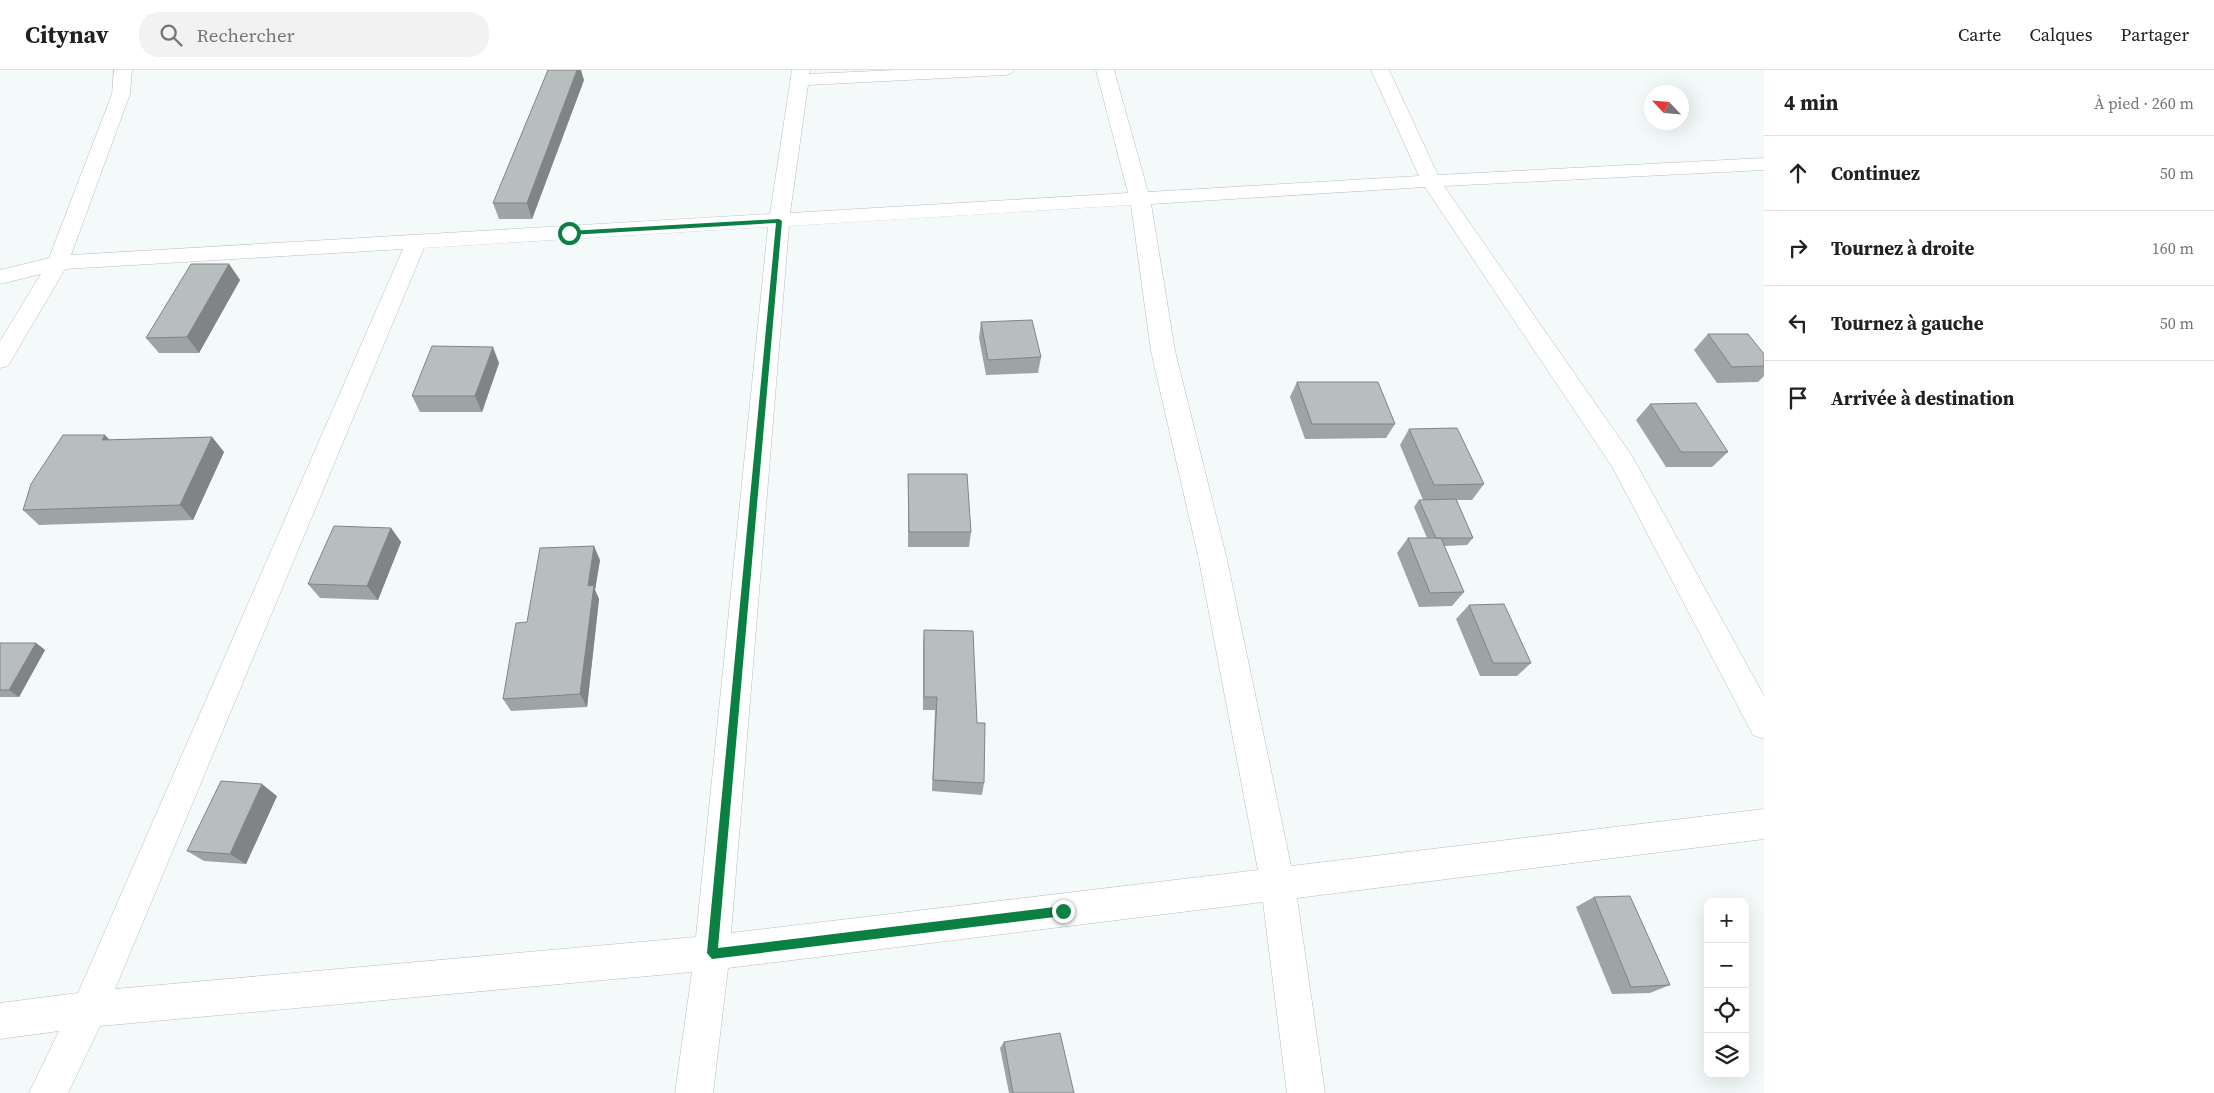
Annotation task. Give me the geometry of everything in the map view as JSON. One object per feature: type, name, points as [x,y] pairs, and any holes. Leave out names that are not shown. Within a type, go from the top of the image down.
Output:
[{"type":"street","points":[[0,360],[58,264],[121,94],[123,70]]},
{"type":"street","points":[[694,1093],[712,953],[779,221],[800,75],[1004,70]]},
{"type":"street","points":[[1105,70],[1140,199],[1163,351],[1213,560],[1278,885],[1306,1093]]},
{"type":"street","points":[[1380,70],[1431,181],[1623,463],[1764,726]]},
{"type":"street","points":[[0,277],[58,264],[1431,181],[1764,164]]},
{"type":"street","points":[[48,1093],[89,1008],[416,242]]},
{"type":"street","points":[[0,1021],[89,1008],[712,953],[1764,824]]},
{"type":"building","points":[[548,70],[577,70],[527,203],[493,203]]},
{"type":"building","points":[[191,264],[229,264],[187,337],[146,338]]},
{"type":"building","points":[[1032,320],[1041,357],[988,360],[981,322]]},
{"type":"building","points":[[1708,334],[1748,334],[1764,354],[1764,366],[1732,367]]},
{"type":"building","points":[[432,346],[493,347],[475,396],[412,396]]},
{"type":"building","points":[[1297,382],[1378,382],[1395,424],[1312,424]]},
{"type":"building","points":[[1696,403],[1728,452],[1681,452],[1650,404]]},
{"type":"building","points":[[1457,428],[1484,484],[1434,485],[1409,429]]},
{"type":"building","points":[[63,435],[105,435],[102,440],[212,437],[180,505],[23,510],[31,484]]},
{"type":"building","points":[[908,474],[967,474],[971,532],[909,532]]},
{"type":"building","points":[[1456,499],[1473,538],[1436,538],[1419,500]]},
{"type":"building","points":[[334,526],[391,528],[367,586],[308,584]]},
{"type":"building","points":[[1408,538],[1441,538],[1464,592],[1430,593]]},
{"type":"building","points":[[594,546],[588,586],[594,585],[580,694],[503,699],[516,623],[527,622],[540,548]]},
{"type":"building","points":[[1504,604],[1531,663],[1493,663],[1469,605]]},
{"type":"building","points":[[924,630],[973,631],[977,723],[985,723],[984,783],[933,780],[937,697],[924,697]]},
{"type":"building","points":[[0,643],[36,643],[9,690],[0,690]]},
{"type":"building","points":[[221,781],[262,784],[230,854],[187,851]]},
{"type":"building","points":[[1630,896],[1670,985],[1631,987],[1594,897]]},
{"type":"building","points":[[1060,1033],[1074,1093],[1013,1093],[1004,1042]]},
{"type":"route","points":[[569,233],[779,221],[712,953],[1063,911]]}]
